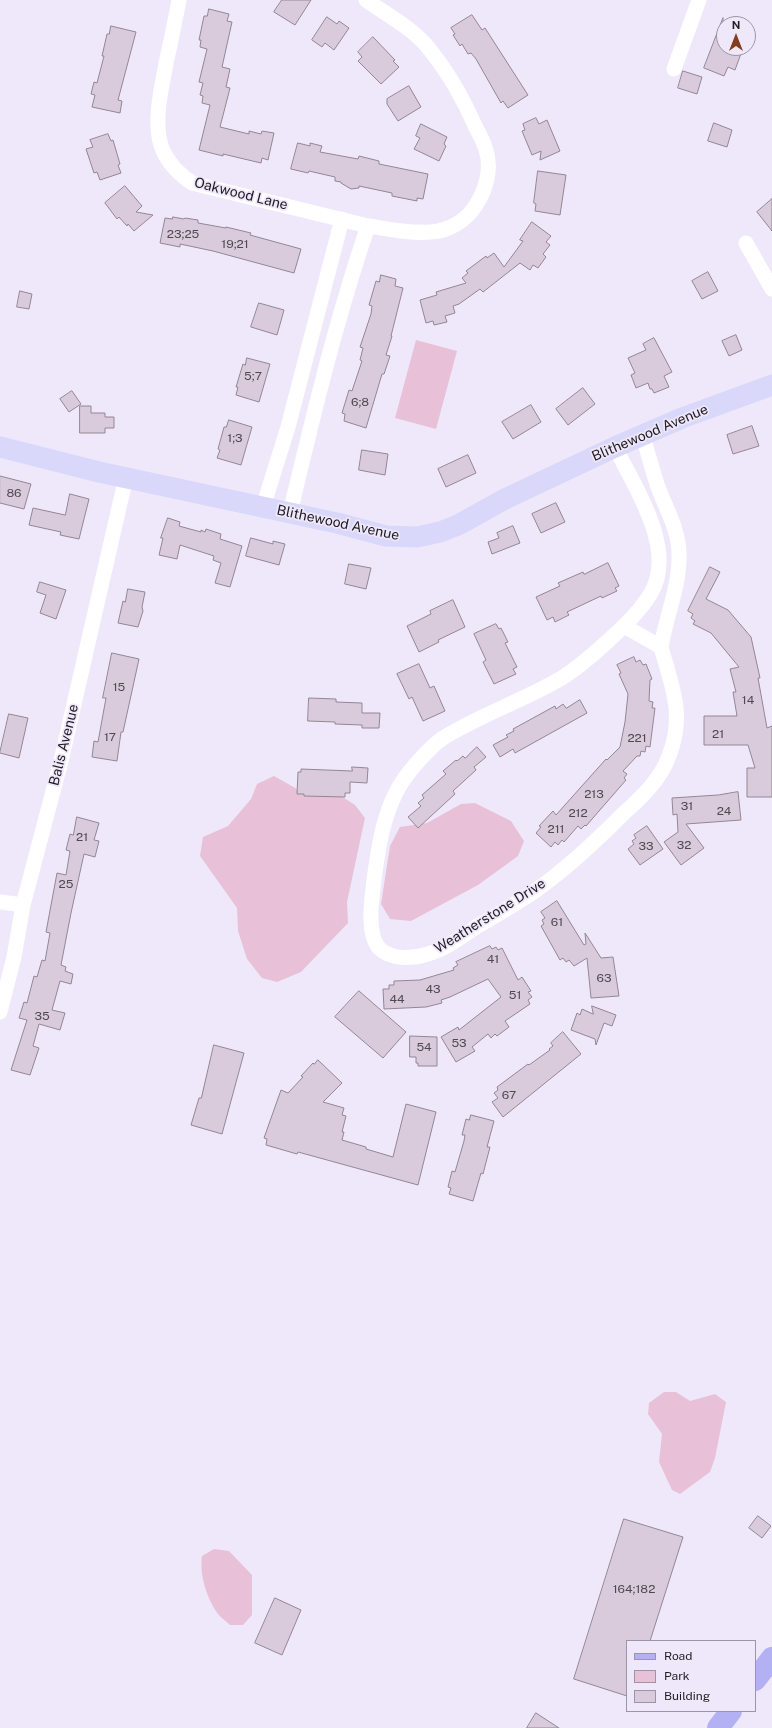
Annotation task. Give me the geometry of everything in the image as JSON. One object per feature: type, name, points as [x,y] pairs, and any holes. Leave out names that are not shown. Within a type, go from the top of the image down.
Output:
[{"type":"main road","points":[[756,1679],[772,1658]]},
{"type":"main road","points":[[718,1728],[730,1712]]},
{"type":"street","name":"Oakwood Lane","points":[[179,0],[160,94],[158,117],[159,137],[170,163],[181,175],[192,183],[368,226],[395,230],[429,232],[451,226],[465,219],[473,211],[481,198],[487,178],[487,151],[467,107],[444,69],[419,38],[366,0]]},
{"type":"street","points":[[674,69],[699,0]]},
{"type":"street","points":[[263,507],[288,427],[342,219]]},
{"type":"street","points":[[290,513],[322,377],[353,270],[368,226]]},
{"type":"street","points":[[746,243],[765,280],[772,290]]},
{"type":"street","name":"Blithewood Avenue","points":[[0,447],[386,536],[400,537],[427,535],[458,525],[505,499],[642,434],[772,385]]},
{"type":"street","points":[[624,626],[661,647],[674,594],[679,554],[673,524],[658,488],[642,434]]},
{"type":"street","name":"Weatherstone Drive","points":[[615,446],[647,510],[658,544],[657,580],[652,592],[642,607],[624,626],[603,646],[562,678],[478,719],[442,739],[430,749],[409,772],[391,803],[383,827],[378,853],[371,915],[373,935],[380,948],[395,957],[417,957],[430,954],[454,941],[533,892],[594,842],[646,793],[668,758],[676,728],[677,711],[674,691],[661,647]]},
{"type":"street","name":"Balis Avenue","points":[[0,1012],[14,957],[23,905],[61,761],[126,477]]},
{"type":"street","points":[[0,902],[23,905]]},
{"type":"green space","points":[[416,340],[457,351],[436,429],[395,418]]},
{"type":"green space","points":[[274,776],[297,789],[341,796],[355,805],[365,818],[347,902],[348,923],[301,972],[277,982],[262,978],[247,959],[238,931],[237,908],[200,856],[203,837],[228,826],[251,799],[257,784]]},
{"type":"green space","points":[[475,803],[511,821],[524,841],[518,856],[478,885],[411,921],[390,919],[381,904],[390,846],[400,827],[427,823],[461,804]]},
{"type":"green space","points":[[664,1392],[676,1392],[690,1401],[715,1394],[726,1402],[715,1458],[710,1472],[680,1494],[672,1490],[659,1462],[662,1434],[648,1414],[649,1403]]},
{"type":"green space","points":[[214,1549],[229,1551],[252,1575],[252,1615],[243,1625],[230,1625],[218,1614],[207,1594],[202,1571],[202,1556]]},
{"type":"building","points":[[282,0],[311,0],[295,25],[274,12]]},
{"type":"building","points":[[209,9],[229,14],[227,21],[232,22],[222,67],[230,69],[226,87],[230,88],[220,127],[249,134],[249,131],[261,134],[262,131],[274,133],[268,160],[262,158],[261,163],[199,150],[210,105],[202,103],[203,96],[200,95],[203,83],[199,82],[207,49],[200,47],[201,40],[199,40],[204,16],[207,16]]},
{"type":"building","points":[[472,15],[482,30],[485,28],[528,95],[508,108],[503,101],[501,103],[476,59],[471,53],[468,54],[462,44],[460,46],[453,35],[455,34],[451,28]]},
{"type":"building","points":[[327,17],[337,24],[339,21],[349,28],[334,50],[325,43],[322,47],[312,40]]},
{"type":"building","points":[[111,26],[136,32],[118,100],[122,101],[120,113],[92,107],[95,95],[91,94],[94,82],[97,83],[104,56],[102,56],[107,34],[109,34]]},
{"type":"building","points":[[716,36],[716,56],[740,56],[735,70],[728,67],[724,76],[704,68]]},
{"type":"building","points":[[373,37],[395,60],[393,61],[399,67],[381,84],[358,61],[362,57],[358,52]]},
{"type":"building","points":[[683,71],[702,77],[697,94],[678,88]]},
{"type":"building","points":[[409,86],[421,107],[398,121],[387,104],[387,99]]},
{"type":"building","points":[[536,118],[539,124],[547,120],[560,151],[540,160],[541,151],[532,155],[522,131],[525,130],[523,124]]},
{"type":"building","points":[[714,123],[732,130],[727,147],[708,141]]},
{"type":"building","points":[[421,124],[447,137],[444,144],[446,146],[439,161],[414,149],[420,138],[416,136]]},
{"type":"building","points":[[108,134],[111,141],[113,140],[121,173],[100,180],[97,172],[94,173],[86,149],[93,147],[90,140]]},
{"type":"building","points":[[298,143],[310,146],[310,143],[322,146],[320,152],[358,159],[359,156],[379,161],[379,164],[428,174],[423,199],[417,198],[417,201],[392,196],[392,193],[359,186],[359,188],[351,189],[341,182],[335,181],[335,177],[309,171],[308,173],[291,169]]},
{"type":"building","points":[[538,171],[566,175],[560,215],[535,211],[536,204],[534,203]]},
{"type":"building","points":[[125,186],[142,206],[136,212],[153,215],[134,231],[119,217],[117,219],[105,203]]},
{"type":"building","points":[[772,199],[772,231],[757,212]]},
{"type":"building","points":[[173,217],[198,220],[198,223],[226,227],[251,233],[250,235],[301,249],[294,273],[213,251],[180,244],[180,247],[160,243],[165,218],[172,219]]},
{"type":"building","points":[[532,222],[551,236],[546,242],[550,245],[543,254],[546,257],[538,268],[533,265],[530,270],[520,263],[483,292],[480,289],[459,304],[453,306],[455,313],[445,316],[447,322],[434,325],[433,321],[426,323],[420,300],[437,295],[436,292],[466,283],[462,278],[468,273],[466,271],[486,256],[487,258],[494,253],[504,267],[523,241],[520,240]]},
{"type":"building","points":[[708,272],[718,291],[702,299],[692,281]]},
{"type":"building","points":[[381,275],[396,279],[395,286],[403,288],[386,355],[390,356],[384,374],[382,374],[366,428],[344,421],[345,414],[342,413],[349,390],[352,391],[362,361],[360,360],[363,348],[360,347],[371,314],[372,306],[369,305],[376,281],[379,282]]},
{"type":"building","points":[[20,291],[32,294],[29,309],[17,307]]},
{"type":"building","points":[[259,303],[284,310],[277,335],[251,327]]},
{"type":"building","points":[[736,335],[742,350],[729,356],[722,341]]},
{"type":"building","points":[[654,338],[672,372],[664,376],[669,387],[654,393],[652,389],[650,389],[648,383],[636,388],[631,375],[635,373],[628,358],[646,350],[643,344]]},
{"type":"building","points":[[247,358],[270,364],[259,402],[236,395],[238,387],[236,387],[243,364],[245,365]]},
{"type":"building","points":[[583,388],[595,404],[568,425],[556,409]]},
{"type":"building","points":[[72,391],[81,404],[69,412],[60,399]]},
{"type":"building","points":[[531,405],[541,422],[513,439],[502,422]]},
{"type":"building","points":[[80,406],[91,406],[91,413],[105,413],[105,417],[114,417],[114,428],[105,428],[105,433],[80,433]]},
{"type":"building","points":[[229,420],[252,427],[241,465],[217,458],[224,427],[226,427]]},
{"type":"building","points":[[752,426],[759,446],[733,454],[727,435]]},
{"type":"building","points":[[362,450],[388,454],[385,475],[359,470]]},
{"type":"building","points":[[468,455],[476,473],[446,487],[438,469]]},
{"type":"building","points":[[0,476],[31,484],[24,509],[0,503]]},
{"type":"building","points":[[70,494],[89,499],[79,539],[60,535],[61,532],[29,525],[33,508],[65,515]]},
{"type":"building","points":[[556,503],[565,522],[541,533],[532,514]]},
{"type":"building","points":[[168,518],[180,522],[179,526],[201,532],[201,530],[205,532],[206,529],[221,534],[220,539],[242,546],[230,587],[215,583],[221,563],[213,560],[214,556],[180,545],[177,559],[159,555],[163,538],[161,538]]},
{"type":"building","points":[[513,526],[520,543],[492,554],[488,542],[499,538],[497,533]]},
{"type":"building","points":[[251,538],[273,544],[273,541],[285,544],[279,565],[246,556]]},
{"type":"building","points":[[608,563],[619,586],[615,588],[617,591],[602,598],[601,596],[567,612],[569,615],[555,622],[553,617],[547,620],[536,597],[560,586],[558,583],[583,572],[584,574]]},
{"type":"building","points":[[349,564],[371,568],[366,589],[345,584]]},
{"type":"building","points":[[710,567],[720,572],[706,599],[728,610],[751,637],[760,678],[758,678],[767,728],[772,726],[772,797],[747,797],[747,768],[755,768],[748,745],[704,745],[704,716],[737,716],[733,692],[736,692],[730,669],[739,667],[711,633],[693,624],[695,621],[691,618],[693,614],[688,611]]},
{"type":"building","points":[[40,582],[66,590],[56,619],[40,613],[46,595],[37,592]]},
{"type":"building","points":[[128,589],[145,592],[142,607],[143,611],[138,627],[118,623],[123,601],[125,602]]},
{"type":"building","points":[[453,600],[465,627],[438,640],[439,642],[419,652],[407,626],[431,614],[430,611]]},
{"type":"building","points":[[496,624],[499,629],[501,628],[508,642],[505,643],[517,667],[513,669],[516,674],[494,684],[483,662],[486,660],[474,634]]},
{"type":"building","points":[[112,653],[139,659],[123,732],[121,732],[117,761],[92,757],[94,741],[98,742],[106,698],[103,698]]},
{"type":"building","points":[[634,657],[636,662],[640,660],[643,665],[646,664],[652,679],[650,680],[649,701],[653,702],[652,708],[655,708],[650,747],[646,746],[645,752],[641,751],[640,756],[637,756],[623,771],[627,774],[624,778],[626,780],[586,826],[585,825],[581,829],[578,826],[564,842],[562,840],[558,845],[555,842],[551,847],[536,833],[541,827],[539,826],[553,811],[556,815],[606,759],[607,760],[620,747],[625,722],[628,694],[619,674],[621,673],[617,665]]},
{"type":"building","points":[[419,664],[430,688],[434,686],[445,711],[423,721],[412,697],[409,699],[397,674]]},
{"type":"building","points":[[309,698],[336,699],[336,702],[362,703],[362,713],[380,713],[379,728],[362,728],[362,725],[308,721]]},
{"type":"building","points":[[580,700],[587,713],[515,753],[513,749],[500,757],[493,745],[508,737],[506,735],[514,731],[513,729],[555,706],[556,709],[563,704],[566,708]]},
{"type":"building","points":[[9,714],[28,718],[19,758],[0,753]]},
{"type":"building","points":[[477,747],[486,757],[474,767],[476,770],[453,791],[455,794],[418,828],[408,817],[421,806],[418,803],[424,798],[422,795],[446,774],[443,771],[456,760],[457,761],[463,756],[465,758]]},
{"type":"building","points":[[352,767],[368,768],[367,783],[350,782],[350,793],[345,793],[345,797],[304,796],[304,794],[297,794],[298,772],[301,772],[301,769],[352,771]]},
{"type":"building","points":[[738,792],[741,820],[686,824],[704,848],[681,865],[664,842],[678,832],[677,814],[673,815],[672,798]]},
{"type":"building","points":[[77,817],[99,823],[94,840],[99,841],[95,857],[84,854],[71,913],[61,965],[66,967],[65,971],[73,974],[71,984],[60,981],[52,1010],[65,1013],[60,1030],[39,1024],[33,1046],[39,1048],[30,1075],[11,1070],[27,1020],[19,1018],[24,1002],[27,1003],[34,976],[37,977],[42,960],[45,961],[50,933],[46,932],[57,873],[66,875],[70,851],[66,850],[70,834],[73,835]]},
{"type":"building","points":[[647,826],[663,849],[640,865],[628,849],[634,844],[632,841],[636,838],[634,835]]},
{"type":"building","points":[[557,901],[584,945],[586,944],[585,933],[601,958],[613,957],[619,996],[591,998],[587,958],[574,966],[569,960],[566,962],[563,958],[560,960],[541,926],[544,924],[542,920],[545,918],[541,912]]},
{"type":"building","points":[[490,946],[492,949],[496,947],[498,950],[502,948],[518,980],[522,977],[531,991],[528,992],[532,997],[528,1000],[530,1004],[505,1021],[509,1027],[497,1036],[495,1034],[491,1038],[488,1034],[472,1047],[475,1051],[456,1062],[441,1037],[458,1027],[459,1030],[501,997],[488,979],[441,1000],[442,1003],[426,1007],[384,1009],[383,989],[389,989],[389,985],[394,985],[394,981],[420,980],[454,970],[453,968],[458,965],[456,962]]},
{"type":"building","points":[[359,991],[406,1032],[383,1058],[335,1017]]},
{"type":"building","points":[[592,1006],[616,1015],[612,1026],[604,1023],[596,1045],[595,1039],[571,1030],[577,1013],[580,1015],[582,1009],[593,1014]]},
{"type":"building","points":[[563,1032],[581,1054],[503,1117],[492,1102],[498,1098],[494,1093],[498,1090],[497,1087],[550,1050],[549,1049],[553,1046],[551,1043]]},
{"type":"building","points":[[410,1036],[437,1037],[437,1066],[418,1066],[418,1063],[416,1063],[416,1057],[410,1057]]},
{"type":"building","points":[[214,1045],[244,1053],[222,1134],[191,1125],[199,1098],[201,1098]]},
{"type":"building","points":[[318,1060],[342,1083],[323,1102],[344,1108],[342,1115],[346,1116],[342,1132],[344,1132],[342,1140],[393,1157],[406,1104],[436,1112],[418,1185],[298,1152],[297,1154],[266,1145],[267,1139],[264,1138],[281,1090],[288,1093],[303,1077],[301,1076],[313,1063],[314,1064]]},
{"type":"building","points":[[471,1115],[494,1121],[487,1147],[490,1147],[483,1174],[481,1173],[473,1201],[449,1194],[451,1188],[448,1187],[452,1171],[455,1172],[464,1141],[465,1135],[462,1135],[466,1119],[469,1120]]},
{"type":"building","points":[[758,1516],[771,1526],[762,1538],[749,1528]]},
{"type":"building","points":[[624,1519],[683,1537],[650,1640],[626,1640],[626,1696],[574,1679]]},
{"type":"building","points":[[275,1598],[301,1610],[282,1655],[255,1643]]},
{"type":"building","points":[[536,1713],[559,1728],[527,1728]]}]
